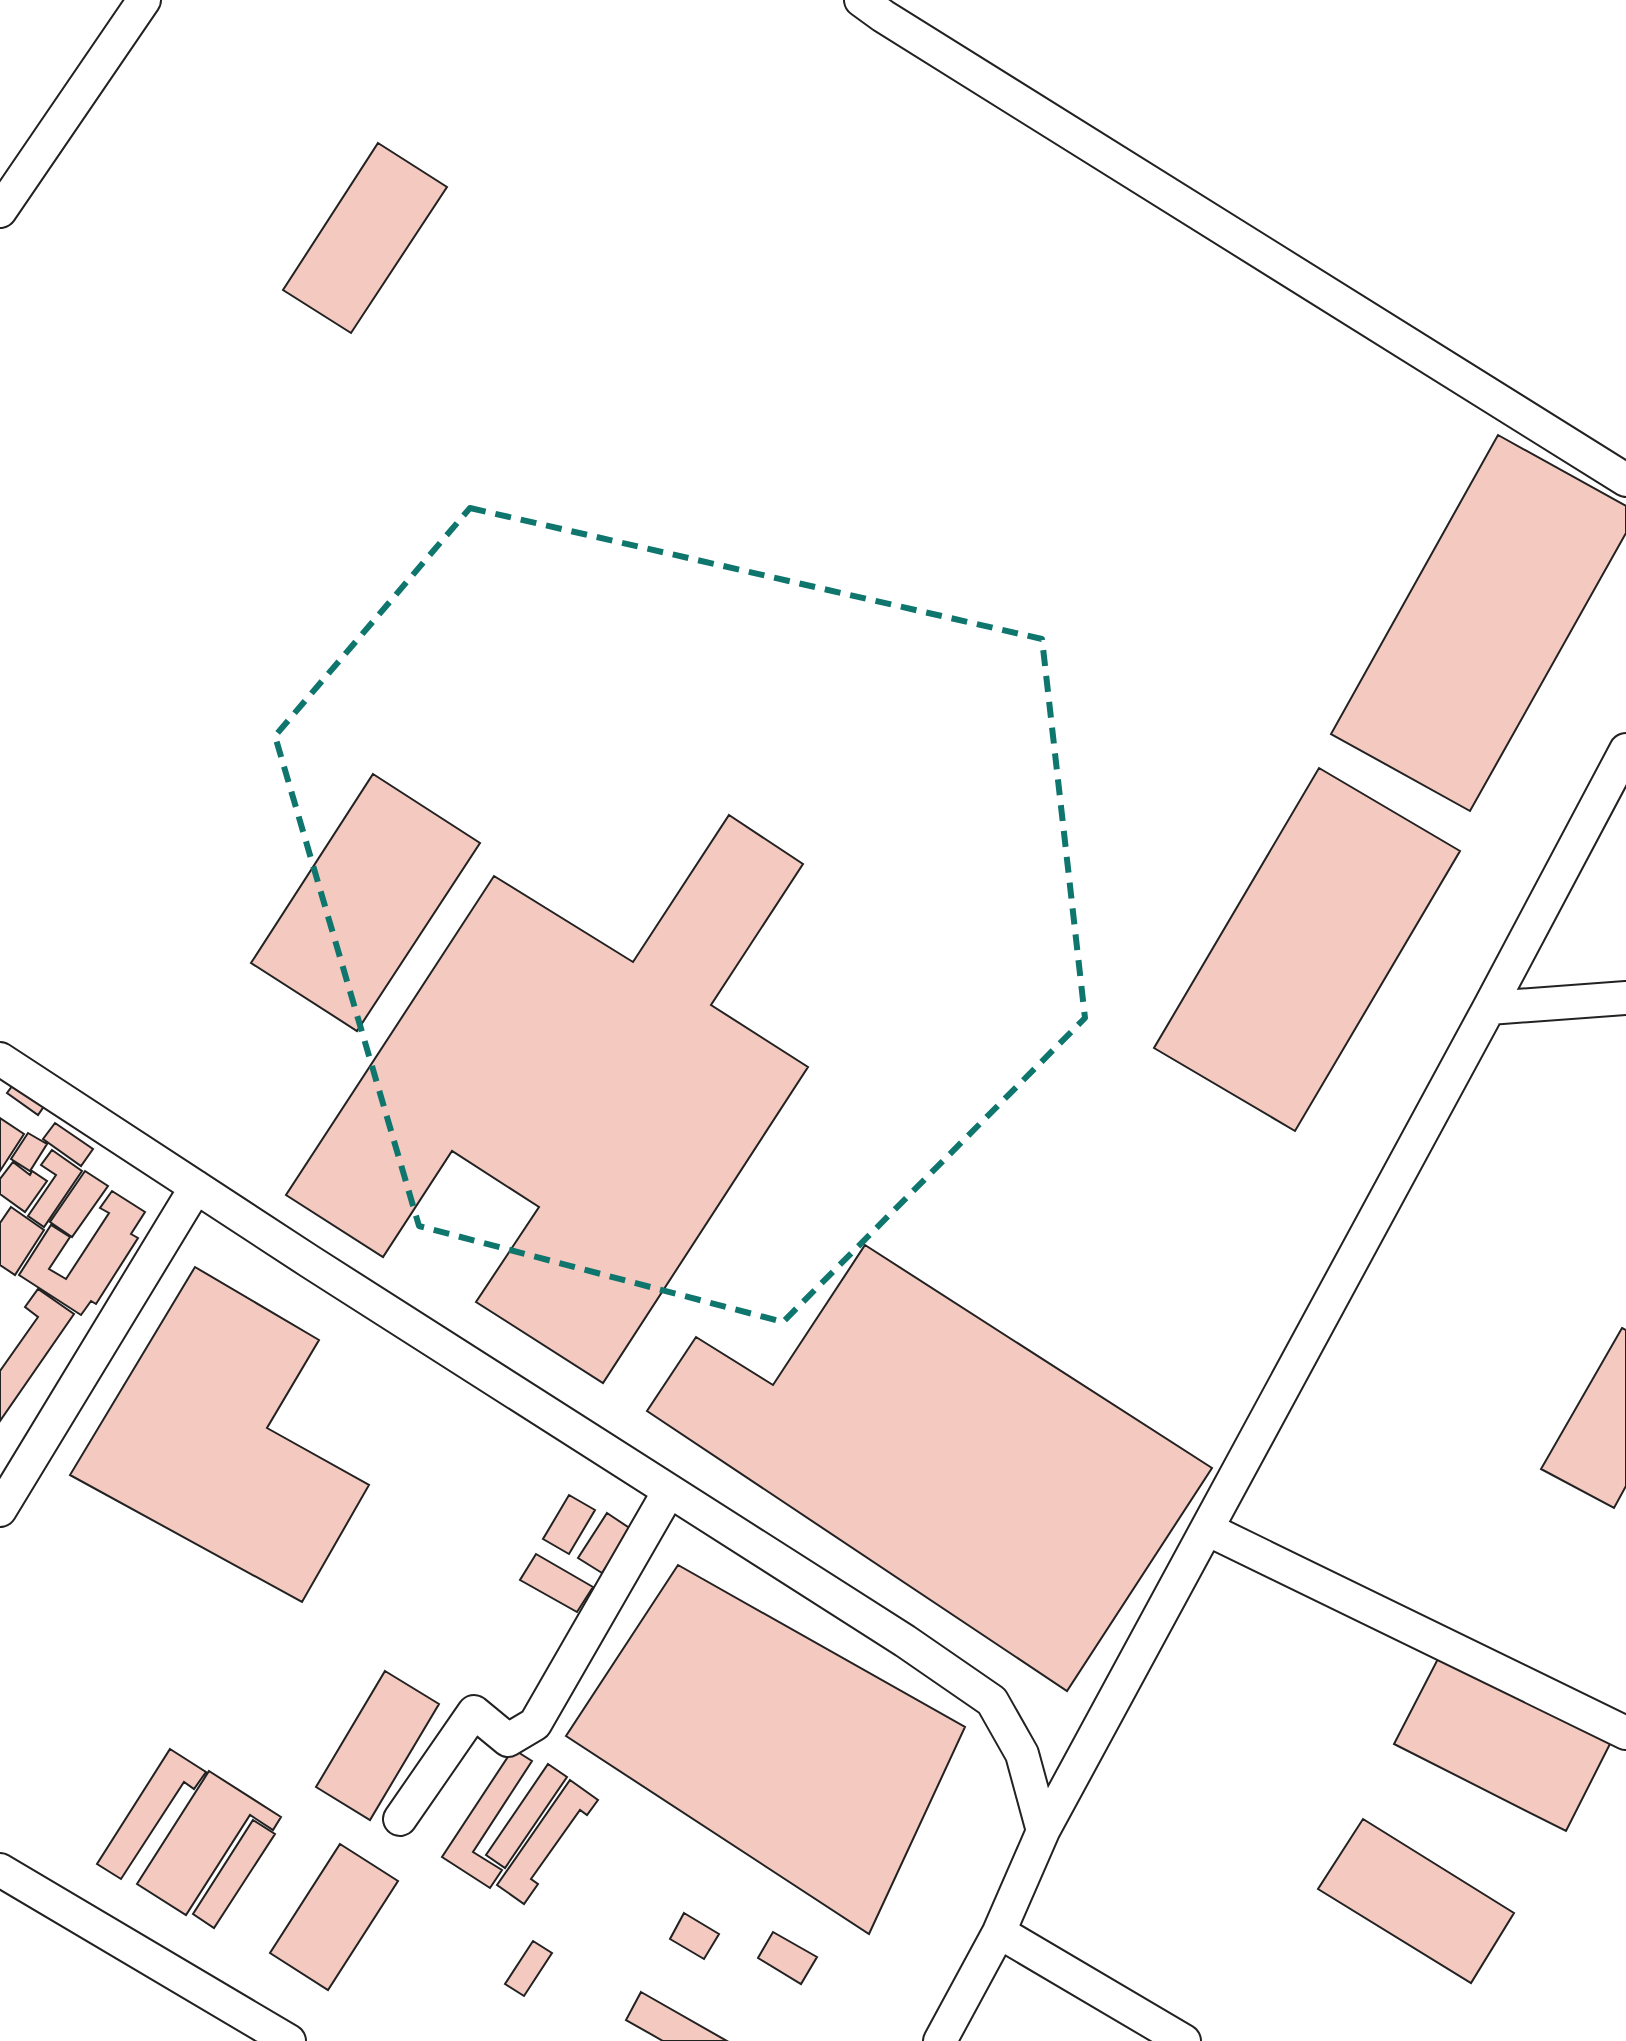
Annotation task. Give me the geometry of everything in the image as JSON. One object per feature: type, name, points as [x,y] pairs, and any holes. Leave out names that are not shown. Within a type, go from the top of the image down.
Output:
[{"type":"street","points":[[0,211],[144,0]]},
{"type":"street","points":[[879,5],[1626,480]]},
{"type":"street","points":[[940,2041],[999,1932],[1043,1831],[1626,750]]},
{"type":"street","points":[[1489,1008],[1626,998]]},
{"type":"street","points":[[0,1059],[905,1641],[992,1701],[1022,1754],[1043,1831]]},
{"type":"street","points":[[0,1510],[196,1187]]},
{"type":"street","points":[[400,1819],[474,1712],[508,1740],[535,1724],[669,1491]]},
{"type":"street","points":[[1207,1529],[1626,1733]]},
{"type":"street","points":[[0,1870],[289,2041]]},
{"type":"street","points":[[999,1932],[1184,2041]]},
{"type":"highlighted area","points":[[470,508],[1042,639],[1085,1018],[783,1322],[419,1226],[275,736]]},
{"type":"building","points":[[378,143],[447,187],[351,333],[283,290]]},
{"type":"building","points":[[1498,435],[1626,506],[1626,533],[1470,811],[1331,734]]},
{"type":"building","points":[[1319,768],[1460,851],[1295,1131],[1154,1048]]},
{"type":"building","points":[[373,774],[480,843],[357,1031],[251,963]]},
{"type":"building","points":[[729,815],[803,864],[711,1005],[808,1067],[603,1383],[476,1302],[539,1207],[452,1151],[383,1257],[286,1195],[494,876],[633,962]]},
{"type":"building","points":[[18,1078],[49,1099],[38,1115],[7,1093]]},
{"type":"building","points":[[0,1118],[24,1134],[0,1171]]},
{"type":"building","points":[[55,1123],[93,1149],[81,1166],[43,1139]]},
{"type":"building","points":[[28,1133],[47,1144],[30,1171],[11,1159]]},
{"type":"building","points":[[52,1150],[82,1171],[44,1227],[28,1216],[56,1175],[41,1165]]},
{"type":"building","points":[[13,1162],[30,1175],[32,1171],[47,1181],[25,1212],[0,1194],[0,1179]]},
{"type":"building","points":[[85,1171],[108,1186],[72,1237],[50,1222]]},
{"type":"building","points":[[112,1191],[145,1212],[131,1234],[138,1238],[96,1304],[91,1301],[81,1315],[19,1275],[51,1225],[70,1237],[49,1269],[66,1279],[109,1213],[100,1208]]},
{"type":"building","points":[[11,1207],[44,1230],[15,1275],[0,1265],[0,1223]]},
{"type":"building","points":[[865,1245],[1212,1468],[1067,1691],[647,1411],[696,1337],[773,1385]]},
{"type":"building","points":[[195,1267],[319,1340],[267,1428],[369,1485],[302,1602],[70,1475]]},
{"type":"building","points":[[38,1289],[74,1314],[0,1421],[0,1371],[38,1317],[25,1307]]},
{"type":"building","points":[[1622,1328],[1626,1330],[1626,1486],[1614,1508],[1541,1469]]},
{"type":"building","points":[[569,1495],[595,1510],[569,1554],[543,1539]]},
{"type":"building","points":[[607,1513],[631,1529],[602,1573],[578,1558]]},
{"type":"building","points":[[536,1554],[593,1587],[577,1612],[520,1580]]},
{"type":"building","points":[[678,1565],[965,1727],[869,1934],[566,1736]]},
{"type":"building","points":[[1442,1651],[1613,1738],[1566,1831],[1394,1744]]},
{"type":"building","points":[[385,1671],[439,1704],[370,1820],[316,1787]]},
{"type":"building","points":[[170,1749],[206,1772],[194,1789],[184,1782],[121,1879],[97,1864]]},
{"type":"building","points":[[513,1749],[532,1761],[473,1852],[502,1870],[490,1888],[442,1857]]},
{"type":"building","points":[[548,1764],[567,1777],[505,1868],[486,1855]]},
{"type":"building","points":[[209,1771],[281,1817],[273,1830],[250,1815],[186,1915],[137,1884]]},
{"type":"building","points":[[570,1780],[598,1800],[587,1815],[580,1810],[531,1879],[538,1884],[524,1904],[497,1885]]},
{"type":"building","points":[[1363,1819],[1514,1913],[1471,1983],[1318,1889]]},
{"type":"building","points":[[253,1820],[275,1834],[214,1928],[193,1914]]},
{"type":"building","points":[[340,1844],[398,1881],[328,1990],[270,1953]]},
{"type":"building","points":[[684,1913],[719,1934],[704,1959],[670,1939]]},
{"type":"building","points":[[773,1932],[817,1957],[801,1984],[758,1958]]},
{"type":"building","points":[[533,1941],[552,1953],[524,1996],[505,1984]]},
{"type":"building","points":[[641,1992],[727,2041],[663,2041],[626,2020]]}]
